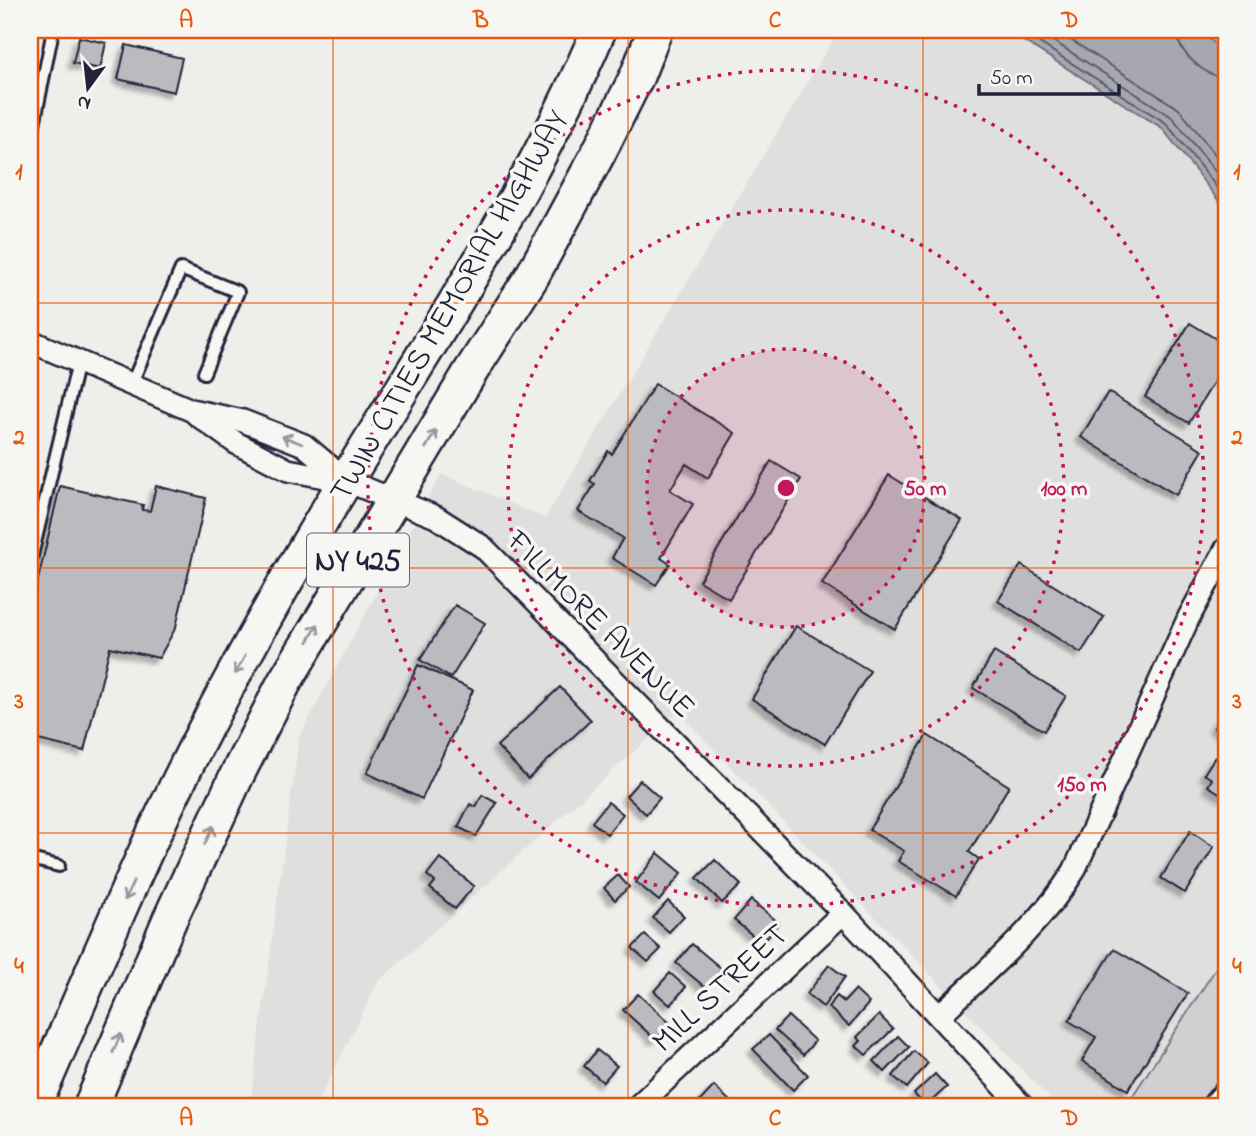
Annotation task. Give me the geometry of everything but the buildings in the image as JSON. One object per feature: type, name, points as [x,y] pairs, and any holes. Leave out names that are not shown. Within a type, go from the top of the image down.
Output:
[{"type":"main road","name":"TWIN CITIES MEMORIAL HIGHWAY","points":[[34,1106],[120,910],[205,728],[284,586],[487,251],[575,86],[599,30]]},
{"type":"main road","name":"TWIN CITIES MEMORIAL HIGHWAY","points":[[91,1106],[170,919],[238,773],[284,683],[471,371],[531,278],[637,76],[655,30]]},
{"type":"street","name":"FILLMORE AVENUE","points":[[30,341],[191,410],[243,421],[304,445],[347,481],[436,517],[483,547],[843,913],[1022,1106]]},
{"type":"street","points":[[191,410],[236,443],[288,470],[347,481]]},
{"type":"street","points":[[939,1016],[1038,921],[1058,898],[1074,871],[1189,617],[1226,549]]},
{"type":"street","name":"MILL STREET","points":[[638,1106],[843,913]]},
{"type":"lane","points":[[30,145],[53,30]]},
{"type":"lane","points":[[131,385],[181,269],[238,292],[204,373]]},
{"type":"lane","points":[[30,565],[78,362]]},
{"type":"lane","points":[[30,859],[59,866]]},
{"type":"lane","points":[[1206,1106],[1226,1082]]},
{"type":"shaded area","points":[[839,30],[1006,30],[1162,128],[1226,210],[1226,953],[1126,1106],[1057,1106],[678,712],[378,982],[316,1106],[250,1106],[299,737],[441,474],[545,518]]},
{"type":"shaded area","points":[[1226,953],[1226,1106],[1126,1106]]},
{"type":"water","points":[[1006,30],[1199,30],[1226,53],[1226,210],[1162,128]]}]
